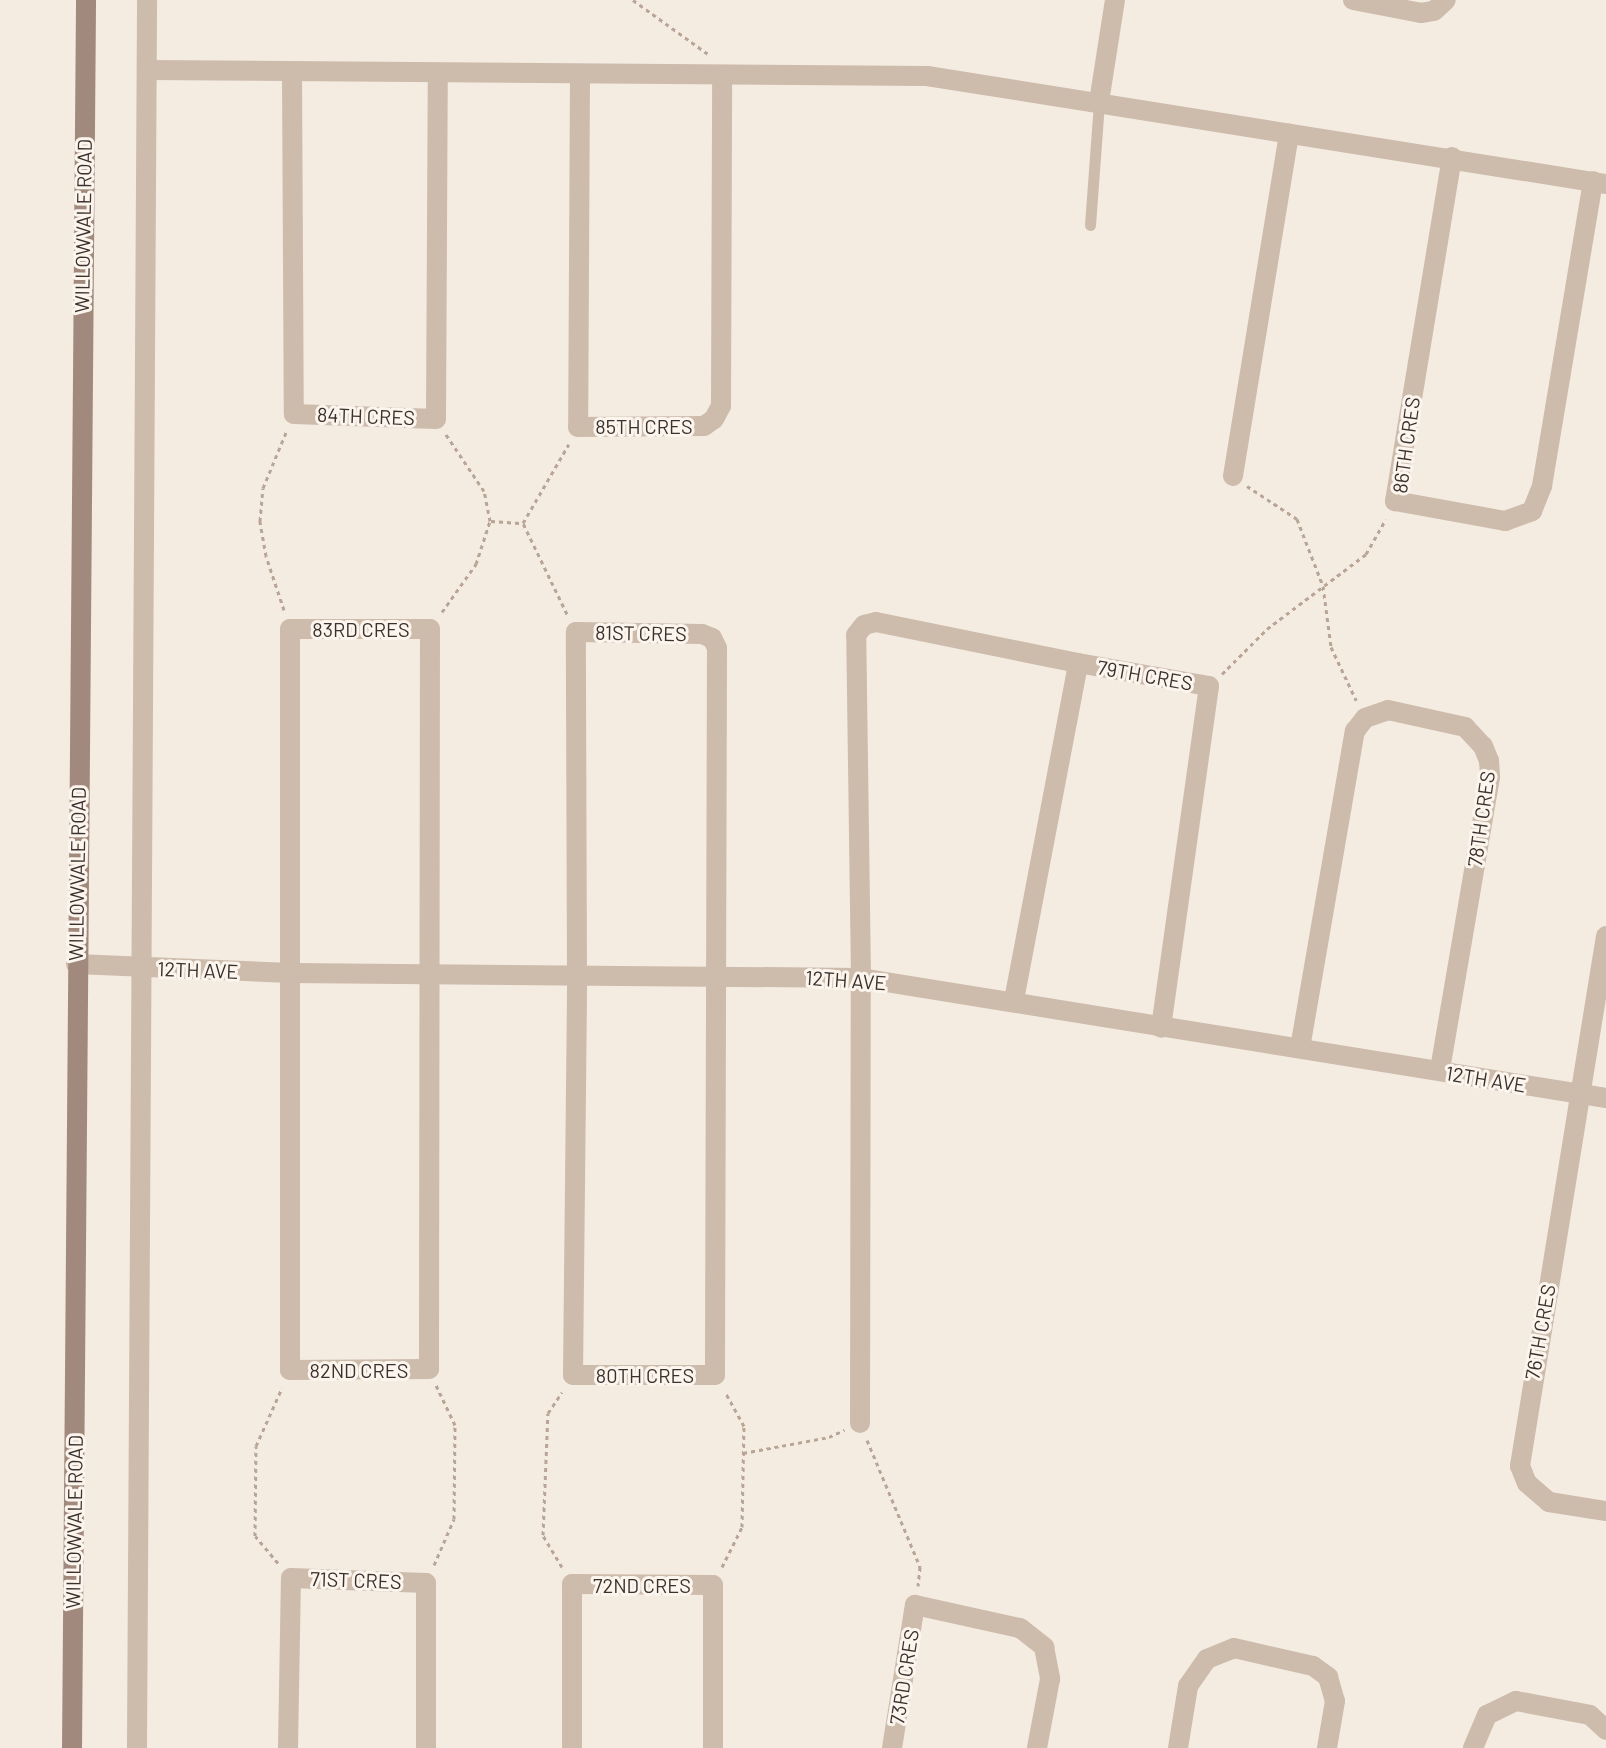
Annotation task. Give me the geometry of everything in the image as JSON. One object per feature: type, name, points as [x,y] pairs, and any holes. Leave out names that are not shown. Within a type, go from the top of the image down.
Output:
[{"type":"street","name":"WILLOWVALE ROAD","points":[[72,1748],[86,0]]},
{"type":"street","points":[[137,1748],[139,969],[147,0]]},
{"type":"street","points":[[1099,102],[1115,0]]},
{"type":"street","points":[[1353,0],[1421,13],[1434,11],[1446,0]]},
{"type":"street","points":[[147,70],[722,77],[927,76],[1600,182]]},
{"type":"street","name":"84TH CRES","points":[[292,72],[294,414],[436,419],[438,74]]},
{"type":"street","name":"85TH CRES","points":[[580,75],[578,427],[704,426],[714,419],[721,406],[722,77]]},
{"type":"street","points":[[1233,476],[1289,134]]},
{"type":"street","name":"86TH CRES","points":[[1452,157],[1395,501],[1505,521],[1532,511],[1542,486],[1600,182]]},
{"type":"street","points":[[860,1423],[861,978],[856,635],[864,625],[876,622],[1078,663]]},
{"type":"street","name":"83RD CRES","points":[[290,973],[290,629],[430,629],[430,974]]},
{"type":"street","name":"81ST CRES","points":[[577,975],[576,632],[702,634],[712,638],[717,648],[716,974]]},
{"type":"street","name":"79TH CRES","points":[[1014,1000],[1078,663],[1209,686],[1161,1028]]},
{"type":"street","name":"78TH CRES","points":[[1365,718],[1388,710],[1465,727],[1483,746],[1489,761],[1490,777],[1440,1071]]},
{"type":"street","points":[[1300,1048],[1351,750],[1355,731],[1365,718]]},
{"type":"street","name":"76TH CRES","points":[[1606,936],[1520,1466],[1527,1483],[1549,1502],[1606,1511]]},
{"type":"street","name":"12TH AVE","points":[[76,964],[290,973],[716,974],[861,978],[1014,1000],[1161,1028],[1606,1098]]},
{"type":"street","name":"82ND CRES","points":[[290,973],[290,1370],[429,1369],[430,974]]},
{"type":"street","name":"80TH CRES","points":[[577,975],[573,1375],[715,1375],[716,974]]},
{"type":"street","name":"71ST CRES","points":[[288,1748],[291,1578],[426,1583],[426,1748]]},
{"type":"street","name":"72ND CRES","points":[[572,1748],[572,1584],[713,1585],[713,1748]]},
{"type":"street","name":"73RD CRES","points":[[892,1748],[915,1605],[1020,1628],[1044,1647],[1050,1679],[1037,1748]]},
{"type":"street","points":[[1178,1748],[1188,1686],[1207,1659],[1234,1648],[1313,1666],[1328,1677],[1335,1701],[1327,1748]]},
{"type":"street","points":[[1473,1748],[1487,1715],[1516,1701],[1590,1715],[1606,1730]]},
{"type":"lane","points":[[1090,225],[1099,102]]},
{"type":"path","points":[[633,0],[711,57],[722,77]]},
{"type":"path","points":[[290,629],[266,556],[260,521],[263,488],[294,414]]},
{"type":"path","points":[[430,629],[476,564],[490,521],[484,491],[436,419]]},
{"type":"path","points":[[523,523],[578,427]]},
{"type":"path","points":[[1233,476],[1297,519],[1323,586],[1331,647],[1365,718]]},
{"type":"path","points":[[1209,686],[1267,629],[1366,554],[1395,501]]},
{"type":"path","points":[[490,521],[523,523]]},
{"type":"path","points":[[523,523],[576,632]]},
{"type":"path","points":[[426,1583],[454,1519],[455,1425],[429,1369]]},
{"type":"path","points":[[290,1370],[256,1446],[255,1536],[291,1578]]},
{"type":"path","points":[[572,1584],[543,1535],[548,1413],[573,1375]]},
{"type":"path","points":[[713,1585],[742,1527],[744,1426],[715,1375]]},
{"type":"path","points":[[743,1453],[829,1437],[860,1423],[920,1567],[915,1605]]}]
